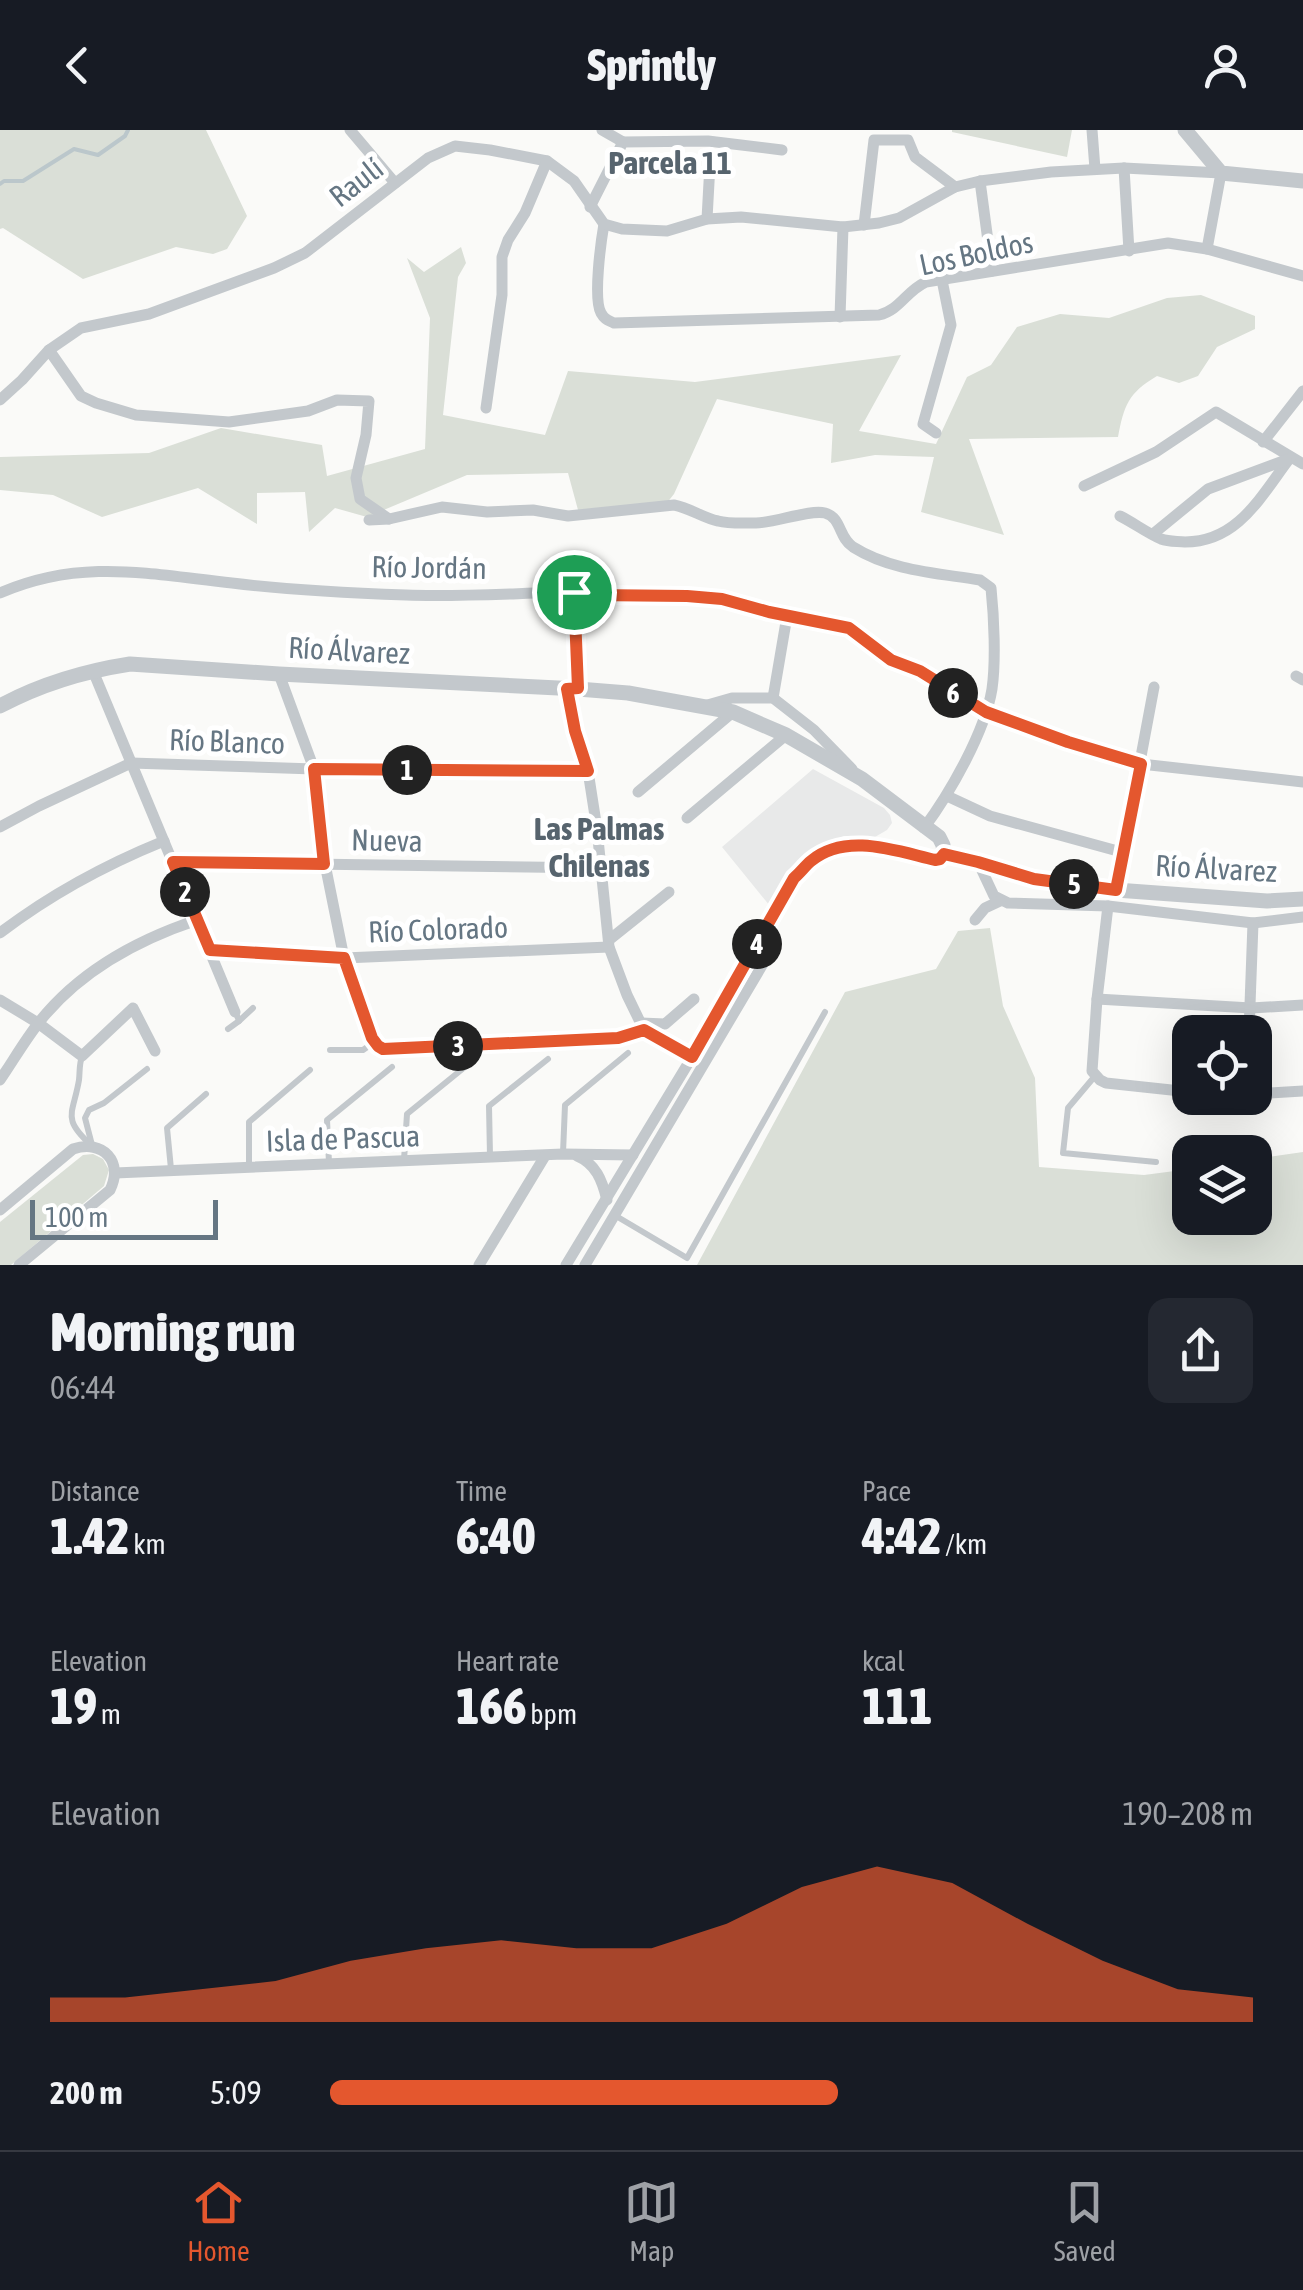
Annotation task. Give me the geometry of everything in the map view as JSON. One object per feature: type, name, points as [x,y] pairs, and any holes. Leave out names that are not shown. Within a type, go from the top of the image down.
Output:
[{"type":"street","points":[[350,130],[396,183]]},
{"type":"street","points":[[602,130],[623,142],[708,142],[782,150]]},
{"type":"street","points":[[1092,130],[1096,170]]},
{"type":"street","points":[[1185,130],[1221,173]]},
{"type":"street","points":[[864,224],[874,140],[908,140],[915,157],[955,187]]},
{"type":"street","points":[[590,206],[623,142]]},
{"type":"street","name":"Raulí","points":[[0,400],[50,350],[81,328],[149,314],[305,253],[428,158],[454,146],[547,161]]},
{"type":"street","points":[[486,408],[502,295],[502,258],[547,161],[574,181],[604,224],[667,231],[707,219],[742,217],[842,227],[864,224],[899,218],[955,187],[1050,172],[1124,168],[1303,180]]},
{"type":"street","points":[[707,219],[710,164]]},
{"type":"street","points":[[1124,168],[1129,250]]},
{"type":"street","points":[[1207,249],[1221,173]]},
{"type":"street","points":[[980,182],[992,272]]},
{"type":"street","name":"Los Boldos","points":[[604,224],[598,306],[604,318],[614,324],[889,313],[918,286],[1168,243],[1207,249],[1303,276]]},
{"type":"street","points":[[840,317],[842,227]]},
{"type":"street","points":[[936,433],[922,424],[951,325],[942,280]]},
{"type":"street","points":[[50,350],[81,396],[136,415],[229,422],[308,411],[337,400],[369,401],[356,478],[360,499],[389,519]]},
{"type":"street","points":[[1263,442],[1303,391]]},
{"type":"street","points":[[1084,486],[1156,452],[1216,412],[1303,464]]},
{"type":"street","points":[[1120,516],[1165,541],[1214,538],[1228,532],[1244,516],[1290,458]]},
{"type":"street","points":[[1153,534],[1208,489],[1290,458]]},
{"type":"street","points":[[369,520],[442,507],[487,512],[533,510],[568,516],[674,505],[716,521],[760,523],[819,512],[830,514],[848,544],[862,552],[898,567],[980,580],[991,588],[992,686],[986,712],[948,796],[924,828]]},
{"type":"street","name":"Río Jordán","points":[[0,593],[53,576],[123,570],[236,584],[409,595],[574,592],[722,599],[849,628],[891,660],[920,671],[986,712],[1068,742],[1141,764],[1303,782]]},
{"type":"street","points":[[574,592],[575,731],[588,771],[609,944],[642,1026],[692,1057]]},
{"type":"street","points":[[773,698],[787,616]]},
{"type":"street","name":"Río Álvarez","points":[[0,706],[46,685],[130,664],[628,693],[732,712],[786,735],[862,779]]},
{"type":"street","points":[[93,671],[237,1016]]},
{"type":"street","points":[[279,674],[314,769],[324,864],[344,958],[376,1044],[388,1050],[618,1038],[642,1026],[664,1024],[694,999]]},
{"type":"street","points":[[1116,890],[1154,686]]},
{"type":"street","name":"Río Álvarez","points":[[702,706],[732,698],[773,698],[814,730],[862,779],[939,837],[944,854],[1034,879],[1116,890],[1267,901],[1303,899]]},
{"type":"street","points":[[638,792],[732,712]]},
{"type":"street","points":[[687,818],[786,735]]},
{"type":"street","name":"Río Blanco","points":[[0,827],[132,763],[588,771]]},
{"type":"street","points":[[948,796],[990,816],[1124,853]]},
{"type":"street","points":[[0,933],[78,881],[164,841]]},
{"type":"street","points":[[566,1265],[794,878],[813,859],[844,846],[872,846],[935,860],[944,854]]},
{"type":"street","name":"Nueva","points":[[173,862],[600,868]]},
{"type":"street","points":[[978,862],[988,888],[1008,904],[1108,906],[1254,923],[1303,918]]},
{"type":"street","points":[[609,944],[668,892]]},
{"type":"street","points":[[975,920],[985,908],[1000,901]]},
{"type":"street","points":[[1108,906],[1091,1065],[1095,1076],[1106,1082],[1172,1090]]},
{"type":"street","points":[[0,1080],[38,1023],[67,993],[109,960],[158,934],[197,920]]},
{"type":"street","points":[[1250,1015],[1254,923]]},
{"type":"street","name":"Río Colorado","points":[[210,950],[344,958],[609,944]]},
{"type":"street","points":[[585,1265],[767,957],[756,945]]},
{"type":"street","points":[[1097,999],[1251,1008],[1303,1005]]},
{"type":"street","points":[[0,1000],[82,1056],[133,1008],[155,1051]]},
{"type":"street","points":[[1272,1093],[1303,1091]]},
{"type":"street","points":[[0,1210],[6,1196],[73,1149],[92,1147],[108,1155],[115,1173],[110,1190],[18,1265]]},
{"type":"street","points":[[568,1154],[590,1164],[597,1172],[605,1204],[616,1216]]},
{"type":"street","name":"Isla de Pascua","points":[[115,1173],[568,1154],[633,1155]]},
{"type":"street","points":[[479,1265],[545,1156]]},
{"type":"lane","points":[[228,1029],[237,1016],[253,1008]]},
{"type":"lane","points":[[616,1216],[687,1258],[825,1012]]},
{"type":"lane","points":[[330,1050],[364,1050],[376,1044]]},
{"type":"lane","points":[[568,1154],[565,1104],[628,1053]]},
{"type":"lane","points":[[82,1056],[72,1125],[76,1134],[92,1147]]},
{"type":"lane","points":[[490,1158],[490,1106],[548,1059]]},
{"type":"lane","points":[[404,1161],[406,1114],[470,1062]]},
{"type":"lane","points":[[329,1163],[327,1120],[392,1067]]},
{"type":"lane","points":[[92,1147],[85,1118],[89,1110],[104,1103],[147,1068]]},
{"type":"lane","points":[[248,1167],[249,1122],[310,1070]]},
{"type":"lane","points":[[1095,1076],[1068,1108],[1064,1153],[1156,1162]]},
{"type":"lane","points":[[172,1170],[167,1128],[206,1094]]},
{"type":"shaded area","points":[[0,130],[206,130],[247,216],[227,249],[213,254],[176,247],[83,279],[0,229]]},
{"type":"shaded area","points":[[952,130],[1072,130],[1067,157]]},
{"type":"shaded area","points":[[461,247],[466,263],[458,277],[443,415],[545,435],[568,371],[695,382],[901,355],[859,431],[936,444],[967,377],[991,365],[1017,327],[1060,314],[1109,318],[1167,298],[1201,295],[1255,316],[1255,329],[1217,347],[1198,376],[1179,383],[1157,376],[1147,382],[1129,401],[1118,437],[969,439],[1004,535],[921,512],[934,457],[875,455],[831,463],[833,424],[717,399],[666,504],[578,510],[568,473],[467,475],[367,517],[335,508],[309,532],[305,492],[257,493],[257,524],[198,488],[102,517],[53,495],[0,490],[0,457],[149,453],[221,428],[322,445],[327,476],[425,449],[430,318],[407,258],[424,272]]},
{"type":"shaded area","points":[[813,769],[884,808],[892,823],[875,837],[844,836],[813,851],[789,873],[770,906],[722,847]]},
{"type":"shaded area","points":[[990,928],[1003,1006],[1035,1078],[1039,1167],[1144,1175],[1172,1171],[1172,1235],[1272,1235],[1272,1157],[1303,1152],[1303,1265],[697,1265],[845,992],[936,969],[958,931]]},
{"type":"shaded area","points":[[83,1155],[103,1159],[109,1170],[104,1186],[11,1265],[0,1265],[0,1222]]},
{"type":"waterway","points":[[0,184],[23,181],[74,149],[98,155],[128,130]]},
{"type":"district","name":"Parcela 11","points":[[670,162]]},
{"type":"district","name":"Las Palmas Chilenas","points":[[599,846]]},
{"type":"route","points":[[574,592],[722,599],[849,628],[891,660],[920,671],[986,712],[1141,764],[1116,890],[1034,879],[944,854],[935,860],[872,846],[844,846],[827,852],[813,859],[794,878],[692,1057],[644,1030],[618,1038],[383,1049],[372,1038],[344,958],[210,950],[173,862],[324,864],[314,769],[588,771],[567,689],[578,688],[574,592]]}]
